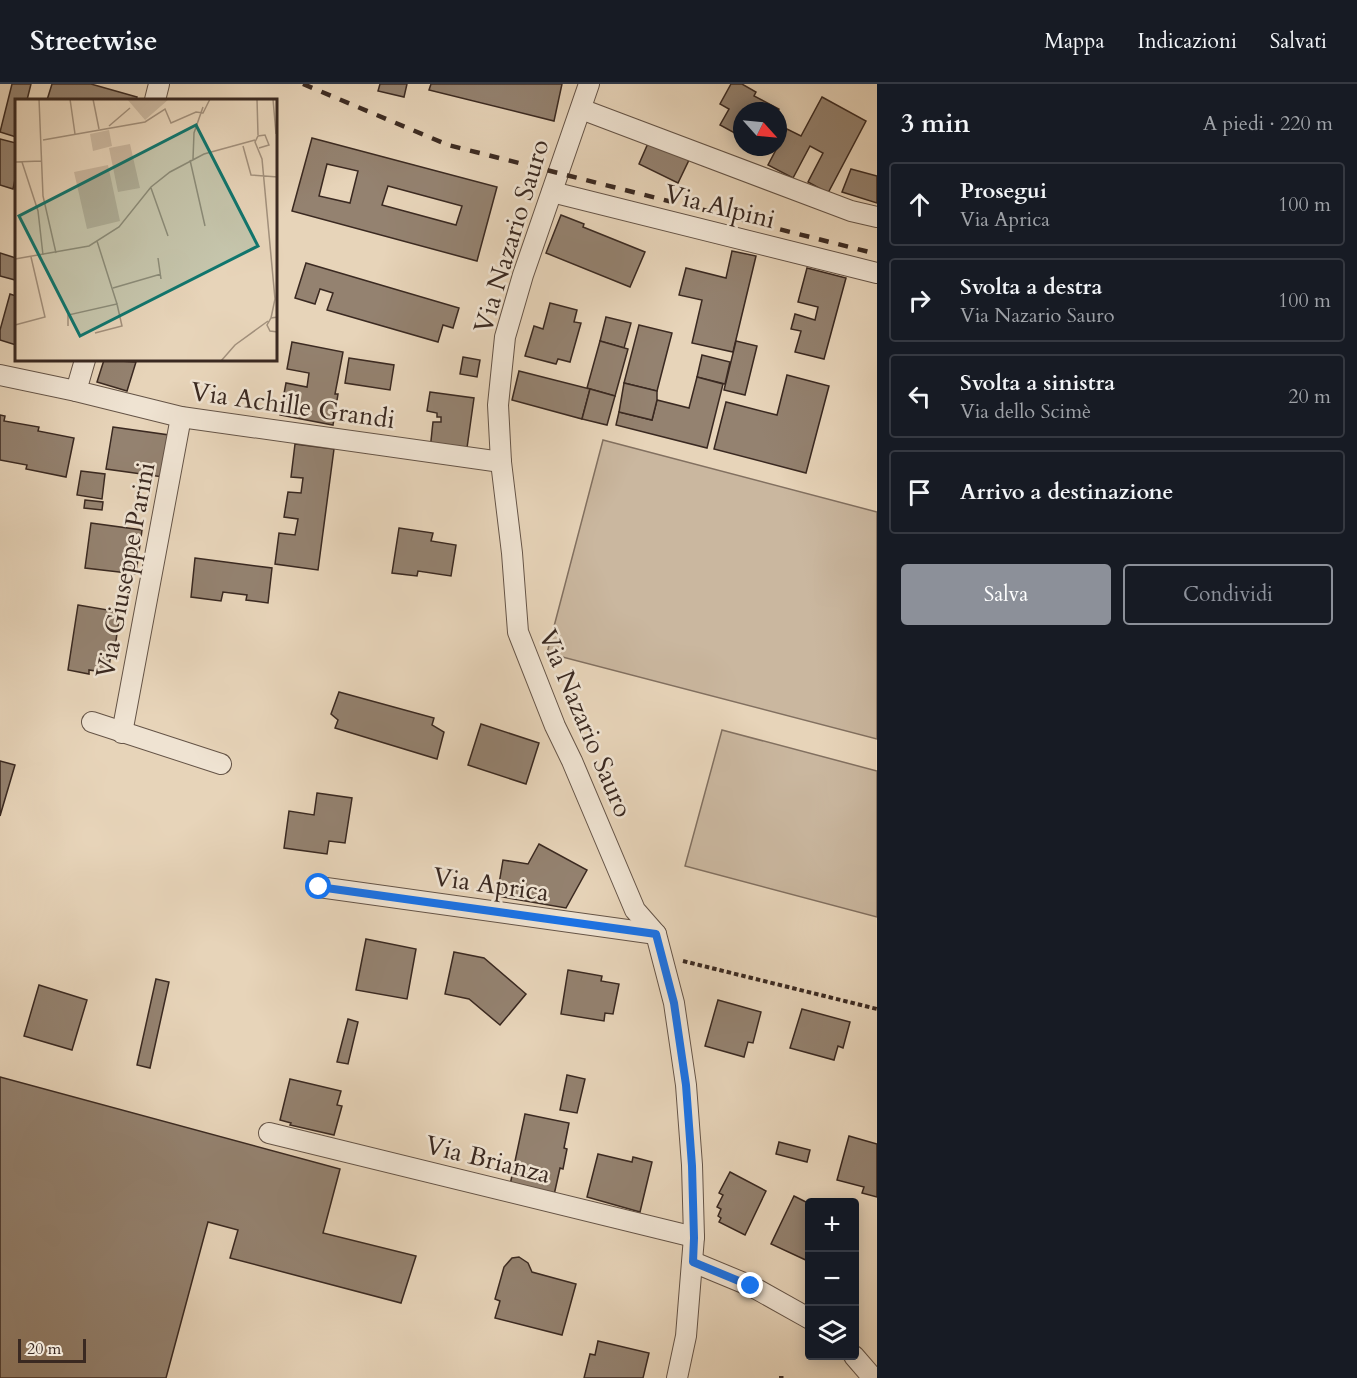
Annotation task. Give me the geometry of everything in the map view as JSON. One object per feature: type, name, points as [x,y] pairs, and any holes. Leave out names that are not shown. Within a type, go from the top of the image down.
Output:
[{"type":"street","points":[[155,99],[159,84]]},
{"type":"street","name":"Via Nazario Sauro","points":[[589,84],[523,275],[505,337],[498,405],[501,462],[512,553],[518,632],[555,726],[573,761],[635,910],[656,934],[674,1003],[686,1085],[694,1238],[686,1336],[677,1378]]},
{"type":"street","points":[[581,109],[851,211],[877,217]]},
{"type":"street","name":"Via Alpini","points":[[552,192],[876,273]]},
{"type":"street","points":[[76,391],[84,362]]},
{"type":"street","name":"Via Achille Grandi","points":[[0,375],[182,417],[501,462]]},
{"type":"street","name":"Via Giuseppe Parini","points":[[122,733],[182,417]]},
{"type":"street","points":[[92,722],[221,764]]},
{"type":"street","name":"Via Aprica","points":[[319,887],[656,934]]},
{"type":"street","name":"Via Brianza","points":[[270,1133],[694,1238]]},
{"type":"street","points":[[693,1262],[751,1286],[805,1316]]},
{"type":"street","points":[[857,1360],[873,1378]]},
{"type":"path","points":[[662,956],[877,1009]]},
{"type":"path","points":[[778,1378],[786,1378]]},
{"type":"shaded area","points":[[603,440],[877,512],[877,739],[547,653]]},
{"type":"shaded area","points":[[722,730],[877,771],[877,917],[685,866]]},
{"type":"building","points":[[12,84],[31,84],[27,99],[15,99],[15,137],[0,132]]},
{"type":"building","points":[[52,84],[91,84],[137,97],[136,99],[47,99]]},
{"type":"building","points":[[380,84],[407,84],[404,97],[378,91]]},
{"type":"building","points":[[431,84],[562,84],[554,121],[429,90]]},
{"type":"building","points":[[731,84],[742,84],[756,92],[754,96],[766,102],[733,102],[733,132],[720,125],[729,109],[720,104]]},
{"type":"building","points":[[822,97],[866,121],[828,193],[808,182],[823,153],[810,146],[793,178],[768,165],[773,156],[787,156],[787,129],[801,136]]},
{"type":"building","points":[[312,138],[497,187],[477,261],[292,211]],"holes":[[[327,164],[358,171],[350,203],[319,196]],[[388,186],[462,206],[456,225],[382,205]]]},
{"type":"building","points":[[0,139],[15,143],[15,180],[13,189],[0,185]]},
{"type":"building","points":[[649,141],[689,160],[678,183],[639,164]]},
{"type":"building","points":[[851,169],[877,176],[877,203],[842,192]]},
{"type":"building","points":[[561,215],[584,224],[583,227],[645,252],[630,287],[546,253]]},
{"type":"building","points":[[732,251],[756,256],[733,352],[692,343],[702,300],[679,295],[686,268],[726,278]]},
{"type":"building","points":[[0,253],[15,258],[15,280],[0,276]]},
{"type":"building","points":[[306,263],[459,308],[453,328],[443,325],[438,342],[327,310],[333,293],[320,289],[315,304],[295,298]]},
{"type":"building","points":[[807,268],[846,278],[824,359],[795,352],[801,331],[791,329],[795,314],[815,320],[818,307],[798,302]]},
{"type":"building","points":[[10,294],[15,296],[15,345],[0,340],[0,330]]},
{"type":"building","points":[[550,303],[577,310],[574,322],[581,323],[570,362],[558,359],[556,364],[525,356],[534,326],[543,329]]},
{"type":"building","points":[[606,317],[631,323],[624,348],[600,341]]},
{"type":"building","points":[[639,325],[672,333],[657,391],[624,383]]},
{"type":"building","points":[[600,341],[628,349],[615,396],[587,388]]},
{"type":"building","points":[[736,341],[757,346],[745,395],[724,390]]},
{"type":"building","points":[[292,342],[343,352],[335,394],[338,394],[333,425],[280,415],[286,383],[307,387],[309,373],[287,369]]},
{"type":"building","points":[[702,355],[730,362],[725,384],[697,377]]},
{"type":"building","points":[[463,357],[480,360],[477,377],[460,374]]},
{"type":"building","points":[[349,358],[394,365],[390,390],[345,383]]},
{"type":"building","points":[[103,362],[136,362],[127,391],[97,382]]},
{"type":"building","points":[[519,371],[590,389],[582,419],[512,400]]},
{"type":"building","points":[[787,375],[829,386],[806,473],[714,449],[726,402],[777,415]]},
{"type":"building","points":[[697,377],[723,384],[707,448],[616,425],[619,412],[652,420],[657,400],[689,408]]},
{"type":"building","points":[[624,383],[657,391],[652,420],[619,412]]},
{"type":"building","points":[[590,389],[615,396],[607,425],[582,419]]},
{"type":"building","points":[[430,392],[474,398],[466,455],[430,450],[433,422],[441,422],[441,417],[437,417],[437,413],[427,411]]},
{"type":"building","points":[[0,415],[5,416],[4,421],[39,427],[38,431],[74,438],[66,477],[26,469],[27,465],[0,460]]},
{"type":"building","points":[[113,427],[169,435],[163,477],[106,469]]},
{"type":"building","points":[[295,444],[334,449],[318,570],[275,564],[279,533],[295,535],[298,519],[284,517],[288,492],[301,493],[303,478],[291,477]]},
{"type":"building","points":[[81,471],[105,474],[102,499],[77,495]]},
{"type":"building","points":[[85,500],[103,502],[102,510],[84,508]]},
{"type":"building","points":[[91,523],[142,530],[136,574],[85,568]]},
{"type":"building","points":[[399,528],[433,533],[431,541],[456,545],[451,576],[418,571],[417,576],[392,573]]},
{"type":"building","points":[[195,558],[272,568],[268,603],[246,600],[247,595],[223,592],[221,601],[191,597]]},
{"type":"building","points":[[78,605],[120,612],[114,655],[111,654],[108,673],[89,670],[89,674],[68,670]]},
{"type":"building","points":[[339,692],[434,718],[432,725],[444,732],[437,759],[335,728],[338,720],[331,714]]},
{"type":"building","points":[[481,724],[539,743],[526,784],[468,765]]},
{"type":"building","points":[[0,761],[15,765],[0,816]]},
{"type":"building","points":[[317,793],[352,798],[345,843],[329,841],[327,854],[284,848],[289,811],[314,815]]},
{"type":"building","points":[[539,844],[587,870],[566,908],[497,896],[503,860],[528,864]]},
{"type":"building","points":[[366,939],[416,949],[407,999],[356,990]]},
{"type":"building","points":[[454,952],[484,958],[526,994],[500,1025],[469,999],[445,994]]},
{"type":"building","points":[[568,970],[602,976],[601,981],[619,984],[613,1014],[605,1013],[604,1021],[561,1014]]},
{"type":"building","points":[[156,979],[169,982],[150,1068],[137,1065]]},
{"type":"building","points":[[39,985],[87,1000],[72,1050],[24,1036]]},
{"type":"building","points":[[718,1000],[761,1012],[753,1043],[748,1042],[744,1057],[705,1046]]},
{"type":"building","points":[[802,1009],[850,1022],[843,1048],[838,1046],[834,1060],[790,1048]]},
{"type":"building","points":[[348,1019],[358,1022],[348,1064],[337,1062]]},
{"type":"building","points":[[567,1075],[585,1079],[577,1113],[560,1110]]},
{"type":"building","points":[[0,1077],[340,1169],[323,1233],[416,1256],[401,1303],[230,1258],[238,1230],[208,1222],[166,1378],[0,1378]]},
{"type":"building","points":[[290,1079],[341,1091],[337,1105],[342,1106],[334,1135],[290,1125],[291,1123],[280,1120]]},
{"type":"building","points":[[525,1114],[569,1123],[563,1169],[560,1168],[554,1195],[510,1185]]},
{"type":"building","points":[[849,1136],[877,1144],[877,1197],[862,1193],[864,1187],[837,1180]]},
{"type":"building","points":[[779,1142],[810,1150],[807,1162],[776,1154]]},
{"type":"building","points":[[598,1154],[632,1162],[633,1157],[652,1162],[640,1212],[587,1197]]},
{"type":"building","points":[[730,1172],[766,1191],[745,1235],[719,1222],[721,1218],[718,1216],[721,1209],[717,1207],[723,1195],[719,1193]]},
{"type":"building","points":[[794,1196],[805,1202],[805,1260],[771,1244]]},
{"type":"building","points":[[519,1257],[528,1263],[532,1272],[576,1284],[562,1335],[495,1318],[500,1301],[495,1299],[504,1267],[512,1258]]},
{"type":"building","points":[[598,1341],[649,1353],[643,1378],[584,1378],[590,1354],[595,1355]]},
{"type":"railway","points":[[303,84],[448,145],[877,254]]},
{"type":"route","points":[[319,887],[656,934],[674,1003],[686,1085],[692,1166],[693,1262],[751,1286]]}]
